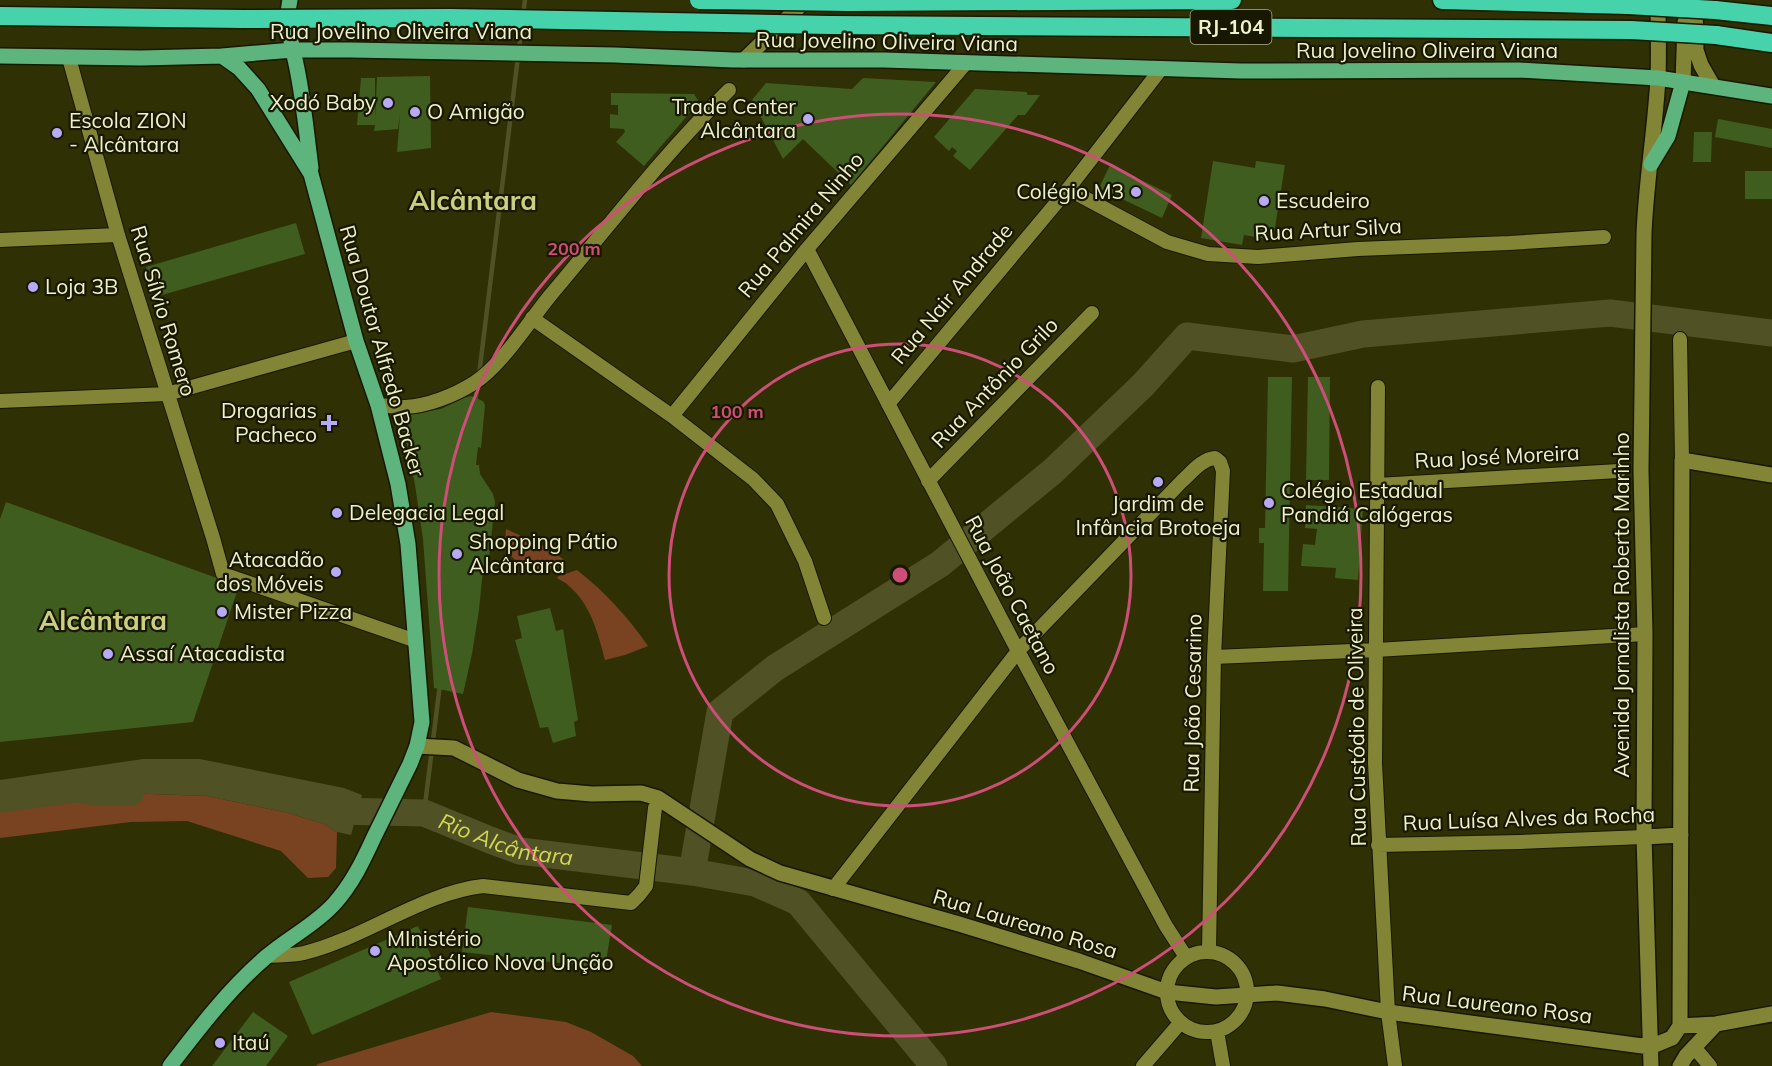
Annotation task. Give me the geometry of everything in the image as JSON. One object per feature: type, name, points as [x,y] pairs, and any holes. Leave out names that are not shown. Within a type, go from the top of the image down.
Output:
[{"type":"highway","name":"RJ-104","points":[[699,0],[848,2],[1232,0]]},
{"type":"highway","points":[[1442,0],[1628,5],[1772,16]]},
{"type":"highway","name":"RJ-104","points":[[0,16],[243,19],[450,18],[830,25],[1631,30],[1716,35],[1772,43]]},
{"type":"main road","points":[[290,0],[288,25],[298,73],[311,174]]},
{"type":"main road","points":[[744,60],[806,0]]},
{"type":"main road","name":"Avenida Jornalista Roberto Marinho","points":[[1651,1066],[1644,837],[1645,634],[1641,470],[1645,202],[1651,165],[1658,78],[1658,0]]},
{"type":"main road","points":[[1651,165],[1668,136],[1683,82],[1686,0]]},
{"type":"main road","points":[[1695,0],[1696,51],[1713,86]]},
{"type":"main road","name":"Rua Jovelino Oliveira Viana","points":[[0,56],[69,58],[222,56],[293,50],[615,55],[744,60],[884,60],[1240,71],[1519,70],[1658,78],[1772,96]]},
{"type":"main road","name":"Rua Doutor Alfredo Backer","points":[[170,1066],[231,990],[267,956],[320,917],[348,887],[410,764],[423,746],[408,544],[398,484],[378,405],[356,341],[311,174],[258,89],[239,68],[222,56]]},
{"type":"main road","points":[[1650,1047],[1672,1038],[1680,1026],[1682,460],[1772,475]]},
{"type":"main road","name":"Rua Laureano Rosa","points":[[423,746],[448,747],[466,753],[518,780],[557,791],[592,794],[641,793],[658,798],[750,859],[780,873],[959,924],[1078,961],[1167,992],[1216,997],[1277,993],[1324,999],[1388,1012],[1650,1047]]},
{"type":"main road","name":"Rua Luísa Alves da Rocha","points":[[1644,837],[1681,835]]},
{"type":"main road","points":[[1680,1026],[1716,1024],[1772,1014]]},
{"type":"main road","points":[[1680,1066],[1686,1056],[1716,1024]]},
{"type":"street","name":"Rua Sílvio Romero","points":[[69,58],[117,235],[223,574],[416,641]]},
{"type":"street","name":"Rua Palmira Ninho","points":[[672,416],[807,249],[966,63]]},
{"type":"street","name":"Rua Nair Andrade","points":[[888,404],[1068,189],[1161,69]]},
{"type":"street","points":[[378,405],[403,407],[420,405],[475,382],[496,365],[532,318],[686,134],[729,90]]},
{"type":"street","name":"Rua Artur Silva","points":[[1068,189],[1167,242],[1208,254],[1258,256],[1604,237]]},
{"type":"street","points":[[0,240],[117,235]]},
{"type":"street","name":"Rua João Caetano","points":[[807,249],[1018,651],[1166,926],[1186,957]]},
{"type":"street","name":"Rua Antônio Grilo","points":[[928,481],[1092,313]]},
{"type":"street","points":[[532,318],[672,416],[753,479],[777,504],[805,561],[824,618]]},
{"type":"street","points":[[1680,339],[1682,460]]},
{"type":"street","points":[[0,401],[167,394],[356,341]]},
{"type":"street","name":"Rua Custódio de Oliveira","points":[[1378,387],[1375,763],[1388,1012],[1395,1066]]},
{"type":"street","name":"Rua João Cesarino","points":[[1018,651],[1182,481],[1209,458],[1215,458],[1220,462],[1223,471],[1214,657],[1209,951]]},
{"type":"street","name":"Rua José Moreira","points":[[1377,485],[1619,471]]},
{"type":"street","points":[[1214,657],[1645,634]]},
{"type":"street","points":[[833,889],[1018,651]]},
{"type":"street","points":[[267,956],[302,954],[323,948],[465,888],[483,886],[631,903],[646,885],[655,808]]},
{"type":"street","name":"Rua Luísa Alves da Rocha","points":[[1378,845],[1644,837]]},
{"type":"street","points":[[1209,951],[1235,962],[1244,974],[1247,996],[1242,1013],[1232,1024],[1217,1031],[1195,1030],[1181,1022],[1169,1005],[1167,992],[1168,983],[1177,966],[1186,957],[1209,951]]},
{"type":"street","points":[[1143,1066],[1181,1022]]},
{"type":"street","points":[[1217,1031],[1223,1066]]},
{"type":"street","points":[[1694,1047],[1710,1066]]},
{"type":"shaded area","points":[[506,529],[546,547],[566,561],[543,571],[520,565],[508,549]]},
{"type":"shaded area","points":[[577,570],[616,605],[648,646],[605,660],[596,630],[583,602],[566,583],[557,578]]},
{"type":"shaded area","points":[[143,759],[200,759],[344,788],[362,795],[351,835],[288,813],[207,796],[95,792],[76,789],[0,799],[0,780]]},
{"type":"shaded area","points":[[95,792],[207,796],[288,813],[324,824],[337,832],[336,868],[328,877],[308,878],[281,851],[187,821],[131,822],[0,838],[0,801]]},
{"type":"shaded area","points":[[491,1012],[566,1022],[591,1032],[633,1056],[642,1066],[316,1066],[318,1064]]},
{"type":"building","points":[[430,76],[431,148],[397,152],[400,115],[398,129],[374,131],[375,125],[357,125],[361,78],[375,78],[375,119],[377,77]]},
{"type":"building","name":"Trade Center Alcântara","points":[[863,78],[936,82],[851,185],[803,139],[783,159],[752,100],[766,83],[852,89]]},
{"type":"building","points":[[975,89],[1040,95],[1025,115],[1018,115],[970,170],[953,156],[957,151],[952,147],[949,151],[934,137]]},
{"type":"building","points":[[611,93],[694,94],[699,102],[644,166],[616,142],[625,132],[624,129],[610,128],[610,114],[618,115],[618,105],[611,105]]},
{"type":"building","points":[[1718,119],[1772,129],[1772,148],[1715,137]]},
{"type":"building","points":[[1694,132],[1712,132],[1711,162],[1693,162]]},
{"type":"building","points":[[1213,161],[1255,168],[1256,161],[1285,165],[1273,240],[1244,235],[1242,245],[1201,238]]},
{"type":"building","name":"Colégio M3","points":[[1110,165],[1172,195],[1162,218],[1099,188]]},
{"type":"building","points":[[1745,171],[1772,171],[1772,199],[1745,199]]},
{"type":"building","points":[[296,223],[305,254],[155,297],[146,267]]},
{"type":"building","points":[[1268,377],[1292,377],[1288,591],[1263,591],[1264,543],[1259,543],[1259,528],[1265,528]]},
{"type":"building","points":[[1308,377],[1330,377],[1329,480],[1306,480]]},
{"type":"building","name":"Shopping Pátio Alcântara","points":[[471,396],[483,401],[485,405],[481,448],[478,447],[476,465],[479,465],[480,474],[493,494],[495,502],[488,568],[483,569],[472,654],[463,694],[434,688],[423,539],[402,419],[404,415],[441,409]]},
{"type":"building","name":"Assaí Atacadista","points":[[6,502],[239,586],[193,722],[0,742],[0,519]]},
{"type":"building","points":[[1306,505],[1363,509],[1358,580],[1335,578],[1336,568],[1301,566],[1303,544],[1315,545],[1317,529],[1305,528]]},
{"type":"building","points":[[550,608],[556,631],[563,629],[578,720],[574,722],[576,736],[553,743],[548,727],[540,728],[515,640],[522,638],[517,616]]},
{"type":"building","points":[[468,907],[612,925],[605,968],[462,952]]},
{"type":"building","points":[[418,926],[441,979],[312,1035],[289,982]]},
{"type":"building","points":[[253,1012],[288,1036],[266,1066],[212,1066]]},
{"type":"waterway","points":[[523,15],[525,0]]},
{"type":"waterway","points":[[479,375],[522,24]]},
{"type":"waterway","points":[[692,872],[720,712],[775,668],[940,564],[1053,471],[1143,385],[1187,336],[1293,349],[1363,334],[1610,313],[1772,333]]},
{"type":"waterway","points":[[475,402],[478,384]]},
{"type":"waterway","points":[[424,813],[440,684]]},
{"type":"waterway","name":"Rio Alcântara","points":[[0,799],[76,789],[95,792],[131,792]]},
{"type":"waterway","name":"Rio Alcântara","points":[[321,809],[424,813],[520,851],[692,872],[755,883],[798,902],[934,1066]]},
{"type":"place","name":"Xodó Baby","points":[[388,103]]},
{"type":"place","name":"O Amigão","points":[[415,112]]},
{"type":"place","name":"Trade Center Alcântara","points":[[808,119]]},
{"type":"place","name":"Escola ZION - Alcântara","points":[[57,133]]},
{"type":"place","name":"Colégio M3","points":[[1136,192]]},
{"type":"place","name":"Escudeiro","points":[[1264,201]]},
{"type":"place","name":"Loja 3B","points":[[33,287]]},
{"type":"place","name":"Drogarias Pacheco","points":[[329,423]]},
{"type":"place","name":"Jardim de Infância Brotoeja","points":[[1158,482]]},
{"type":"place","name":"Colégio Estadual Pandiá Calógeras","points":[[1269,503]]},
{"type":"place","name":"Delegacia Legal","points":[[337,513]]},
{"type":"place","name":"Shopping Pátio Alcântara","points":[[457,554]]},
{"type":"place","name":"Atacadão dos Móveis","points":[[336,572]]},
{"type":"place","name":"Mister Pizza","points":[[222,612]]},
{"type":"place","name":"Assaí Atacadista","points":[[108,654]]},
{"type":"place","name":"MInistério Apostólico Nova Unção","points":[[375,951]]},
{"type":"place","name":"Itaú","points":[[220,1043]]},
{"type":"district","name":"Alcântara","points":[[473,201]]},
{"type":"district","name":"Alcântara","points":[[103,621]]}]
